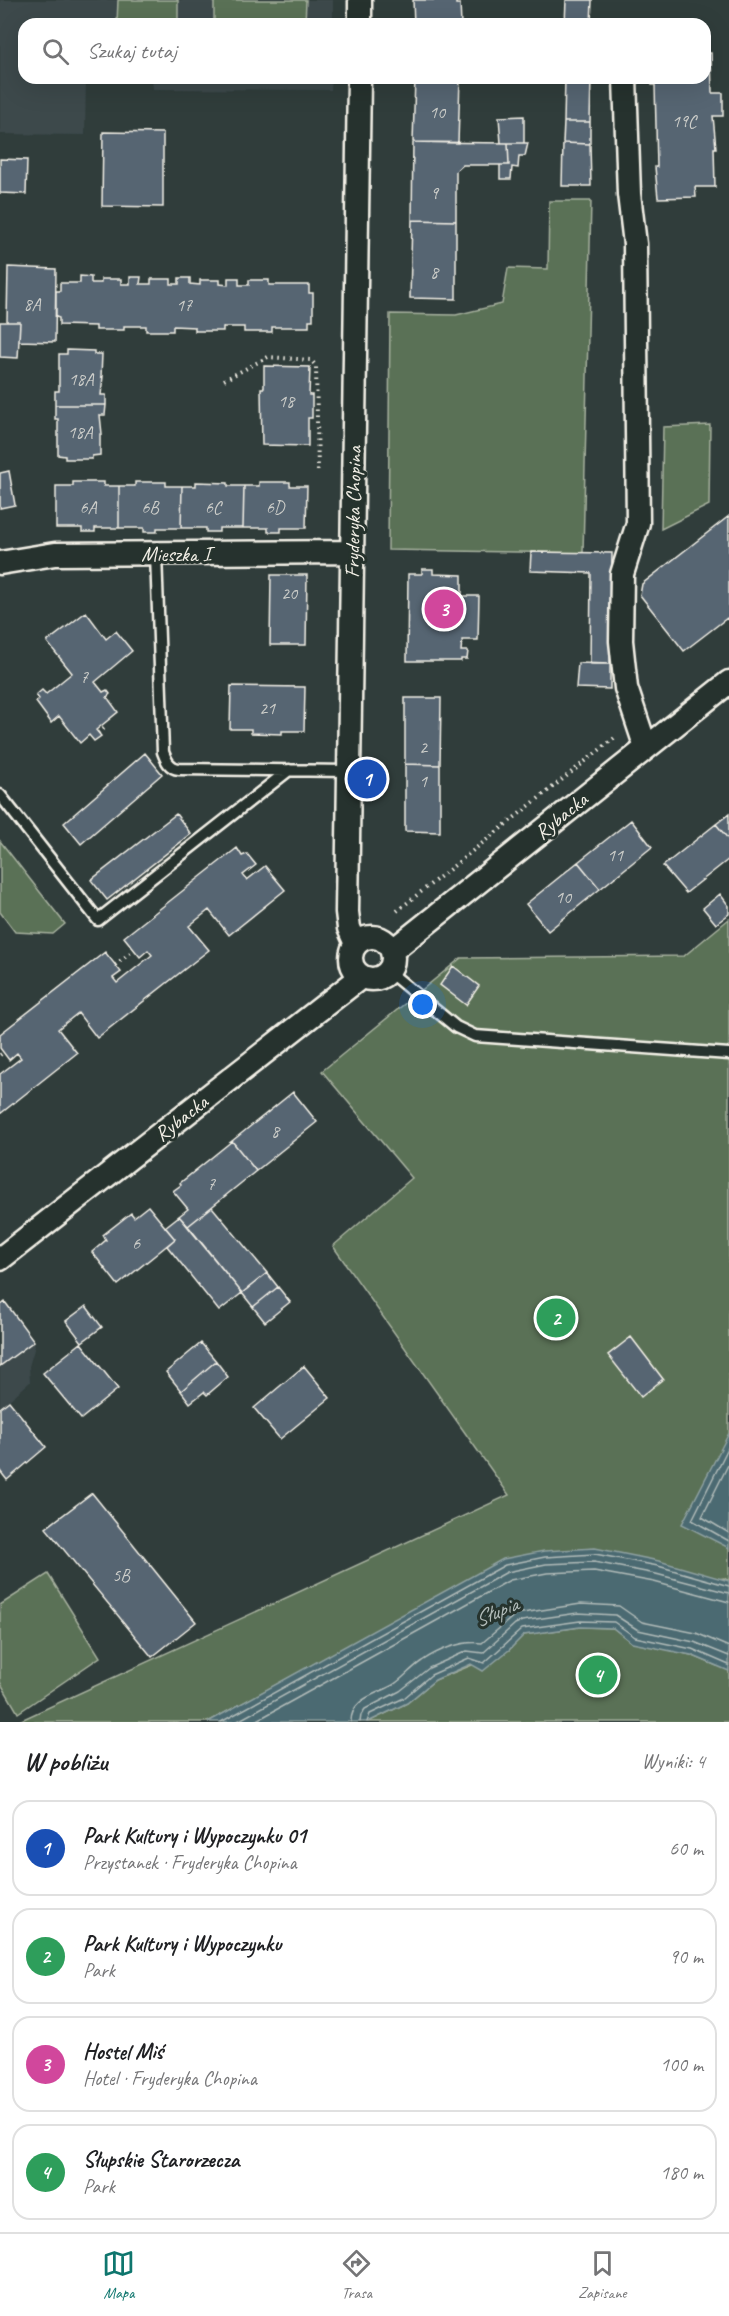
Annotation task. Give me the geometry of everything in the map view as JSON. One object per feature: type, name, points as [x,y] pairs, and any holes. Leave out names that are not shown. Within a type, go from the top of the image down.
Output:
[{"type":"street","points":[[360,0],[360,18]]},
{"type":"street","name":"Fryderyka Chopina","points":[[356,944],[350,934],[347,918],[359,84]]},
{"type":"street","points":[[625,84],[629,194],[634,244],[638,523],[622,574],[621,641],[626,688],[646,748]]},
{"type":"street","name":"Mieszka I","points":[[0,563],[55,554],[352,552]]},
{"type":"street","name":"Rybacka","points":[[390,961],[729,682]]},
{"type":"street","points":[[364,938],[379,938],[386,942],[390,961],[381,977],[374,979],[361,977],[350,961],[356,944],[364,938]]},
{"type":"street","name":"Rybacka","points":[[0,1259],[361,977]]},
{"type":"lane","points":[[156,554],[165,758],[174,769],[350,771]]},
{"type":"lane","points":[[0,795],[98,920],[289,770]]},
{"type":"lane","points":[[390,961],[456,1027],[475,1036],[729,1054]]},
{"type":"path","points":[[224,380],[268,357],[311,360],[316,366],[318,472]]},
{"type":"path","points":[[397,911],[638,719]]},
{"type":"path","points":[[99,733],[106,727]]},
{"type":"path","points":[[115,965],[134,950]]},
{"type":"shaded area","points":[[0,0],[333,0],[333,18],[18,18],[18,84],[86,84],[85,135],[0,134]]},
{"type":"shaded area","points":[[153,84],[332,84],[331,90],[153,89]]},
{"type":"shaded area","points":[[5,1302],[34,1341],[35,1346],[29,1366],[30,1382],[0,1408],[0,1306]]},
{"type":"green space","points":[[118,0],[178,0],[178,18],[117,18]]},
{"type":"green space","points":[[214,0],[306,0],[305,18],[214,18]]},
{"type":"green space","points":[[549,201],[591,201],[583,553],[388,550],[390,314],[456,315],[502,304],[508,268],[548,269]]},
{"type":"green space","points":[[710,425],[709,505],[661,529],[663,427]]},
{"type":"green space","points":[[0,841],[65,924],[53,934],[15,932],[0,912]]},
{"type":"green space","points":[[729,919],[729,1581],[724,1578],[373,1632],[208,1722],[17,1722],[509,1495],[333,1246],[412,1178],[322,1071],[461,958],[684,956]]},
{"type":"green space","points":[[48,1574],[100,1657],[18,1713],[0,1682],[0,1605]]},
{"type":"green space","points":[[580,1627],[613,1628],[630,1641],[691,1655],[717,1666],[729,1668],[729,1722],[368,1722],[407,1703],[435,1680],[509,1650],[523,1635]]},
{"type":"water","points":[[729,1433],[729,1548],[682,1524]]},
{"type":"water","name":"Słupia","points":[[595,1548],[659,1561],[729,1581],[729,1671],[691,1655],[632,1643],[613,1628],[580,1627],[524,1635],[483,1671],[471,1664],[435,1680],[407,1703],[368,1722],[208,1722],[503,1559],[544,1551]]},
{"type":"building","points":[[413,0],[456,0],[456,4],[460,4],[461,18],[414,18]]},
{"type":"building","points":[[566,0],[592,0],[591,18],[565,18]]},
{"type":"building","points":[[711,53],[712,93],[723,93],[723,116],[713,116],[716,148],[714,148],[715,187],[695,187],[696,197],[658,198],[655,167],[657,167],[655,85],[652,85],[711,84]]},
{"type":"building","points":[[415,84],[460,84],[458,143],[413,142]]},
{"type":"building","points":[[565,84],[591,84],[590,122],[564,122]]},
{"type":"building","points":[[524,116],[524,143],[501,143],[499,117]]},
{"type":"building","points":[[564,122],[590,122],[590,144],[563,143]]},
{"type":"building","points":[[103,132],[163,133],[163,207],[102,206]]},
{"type":"building","points":[[413,142],[508,143],[509,165],[463,165],[456,171],[456,221],[412,220]]},
{"type":"building","points":[[508,143],[528,143],[525,156],[519,156],[518,168],[512,167],[511,179],[500,179],[500,165],[509,165]]},
{"type":"building","points":[[563,143],[590,144],[591,186],[562,186]]},
{"type":"building","points":[[0,159],[27,160],[26,194],[0,193]]},
{"type":"building","points":[[412,220],[456,221],[456,299],[410,298]]},
{"type":"building","points":[[8,267],[56,269],[55,342],[19,341],[20,322],[7,322]]},
{"type":"building","points":[[80,276],[91,277],[91,283],[101,283],[101,279],[121,279],[121,284],[130,284],[130,277],[141,277],[140,284],[151,284],[151,279],[171,279],[171,284],[179,284],[179,278],[190,278],[190,284],[200,285],[200,280],[220,280],[220,284],[228,285],[228,278],[239,278],[239,285],[249,285],[249,280],[269,280],[269,285],[309,285],[309,293],[313,293],[313,320],[309,320],[309,327],[272,327],[272,332],[244,332],[244,327],[223,327],[223,331],[195,331],[195,327],[173,326],[173,331],[146,331],[146,326],[124,326],[124,330],[96,330],[96,326],[59,325],[59,318],[56,317],[56,291],[60,291],[60,283],[80,283]]},
{"type":"building","points":[[0,322],[20,322],[18,358],[0,357]]},
{"type":"building","points":[[67,350],[94,351],[94,354],[102,354],[101,395],[106,395],[106,405],[55,405],[55,391],[59,391],[59,354],[67,354]]},
{"type":"building","points":[[264,366],[310,367],[309,395],[312,395],[312,418],[308,418],[308,446],[262,445],[261,388],[264,388]]},
{"type":"building","points":[[55,405],[106,405],[105,415],[100,415],[102,434],[100,434],[100,455],[92,456],[92,459],[65,459],[65,456],[58,455],[58,419],[55,419]]},
{"type":"building","points":[[9,471],[15,505],[0,508],[0,473]]},
{"type":"building","points":[[73,482],[104,482],[104,486],[119,486],[119,528],[95,528],[95,532],[82,532],[82,528],[56,528],[56,486],[73,486]]},
{"type":"building","points":[[135,482],[166,482],[166,486],[182,486],[181,528],[157,528],[157,532],[144,532],[144,528],[119,528],[119,486],[135,486]]},
{"type":"building","points":[[196,482],[244,486],[243,528],[219,528],[219,532],[206,532],[206,528],[181,528],[182,486],[196,486]]},
{"type":"building","points":[[259,482],[290,482],[290,486],[307,486],[306,528],[281,528],[281,532],[268,532],[268,528],[243,528],[244,486],[259,486]]},
{"type":"building","points":[[729,516],[729,621],[727,618],[684,651],[640,595],[642,584]]},
{"type":"building","points":[[531,552],[612,553],[610,664],[590,664],[591,573],[530,571]]},
{"type":"building","points":[[422,569],[433,569],[433,574],[462,575],[462,596],[479,596],[478,640],[462,640],[461,651],[468,651],[467,659],[407,661],[408,574],[422,574]]},
{"type":"building","points":[[271,575],[307,575],[306,645],[270,645]]},
{"type":"building","points":[[86,612],[106,639],[116,631],[132,651],[95,682],[103,692],[107,690],[110,694],[107,697],[118,712],[96,730],[101,736],[94,741],[89,735],[80,743],[59,716],[51,723],[36,702],[39,699],[36,695],[42,690],[46,694],[72,673],[47,642]]},
{"type":"building","points":[[578,663],[610,664],[610,689],[576,688]]},
{"type":"building","points":[[231,686],[305,687],[304,731],[282,731],[282,734],[251,733],[251,729],[230,729]]},
{"type":"building","points":[[405,698],[441,698],[440,765],[405,764]]},
{"type":"building","points":[[145,753],[162,774],[81,844],[64,823]]},
{"type":"building","points":[[405,764],[440,765],[440,832],[405,831]]},
{"type":"building","points":[[176,814],[191,834],[107,900],[91,880]]},
{"type":"building","points":[[729,814],[729,840],[716,824]]},
{"type":"building","points":[[631,820],[652,847],[600,889],[578,862]]},
{"type":"building","points":[[716,824],[729,840],[729,859],[686,893],[663,866]]},
{"type":"building","points":[[237,848],[242,856],[247,854],[256,865],[243,875],[247,880],[265,866],[285,890],[229,935],[209,910],[189,926],[209,950],[97,1038],[78,1013],[58,1029],[77,1053],[0,1114],[0,1074],[21,1058],[17,1053],[9,1060],[0,1048],[0,1034],[105,952],[121,972],[113,978],[117,983],[152,955],[148,950],[140,957],[124,937]]},
{"type":"building","points":[[578,862],[600,889],[548,931],[526,904]]},
{"type":"building","points":[[720,894],[729,906],[729,914],[716,924],[703,908]]},
{"type":"building","points":[[453,966],[479,986],[466,1005],[440,985]]},
{"type":"building","points":[[293,1092],[317,1122],[256,1171],[232,1141]]},
{"type":"building","points":[[232,1141],[256,1171],[188,1226],[179,1216],[188,1209],[173,1191]]},
{"type":"building","points":[[148,1206],[175,1239],[118,1285],[92,1252],[106,1240],[103,1235],[131,1213],[134,1217]]},
{"type":"building","points":[[212,1207],[267,1273],[242,1293],[188,1226]]},
{"type":"building","points":[[179,1216],[242,1293],[219,1311],[167,1246],[175,1239],[165,1227]]},
{"type":"building","points":[[267,1273],[278,1287],[253,1307],[242,1293]]},
{"type":"building","points":[[278,1287],[290,1302],[265,1322],[253,1307]]},
{"type":"building","points":[[5,1302],[34,1341],[0,1366],[0,1306]]},
{"type":"building","points":[[86,1306],[102,1327],[82,1342],[66,1321]]},
{"type":"building","points":[[631,1337],[663,1379],[641,1397],[608,1355]]},
{"type":"building","points":[[81,1343],[118,1389],[81,1419],[43,1373]]},
{"type":"building","points":[[201,1343],[216,1361],[181,1391],[166,1372]]},
{"type":"building","points":[[216,1361],[228,1377],[207,1395],[204,1392],[190,1403],[181,1391]]},
{"type":"building","points":[[304,1366],[330,1398],[280,1439],[254,1408]]},
{"type":"building","points":[[9,1401],[46,1447],[7,1480],[0,1471],[0,1408]]},
{"type":"building","points":[[92,1493],[196,1622],[152,1657],[46,1528]]},
{"type":"place","name":"Hostel Miś","points":[[444,609]]},
{"type":"place","name":"Park Kultury i Wypoczynku 01","points":[[367,779]]},
{"type":"place","name":"Park Kultury i Wypoczynku","points":[[556,1318]]},
{"type":"place","name":"Słupskie Starorzecza","points":[[598,1675]]}]
